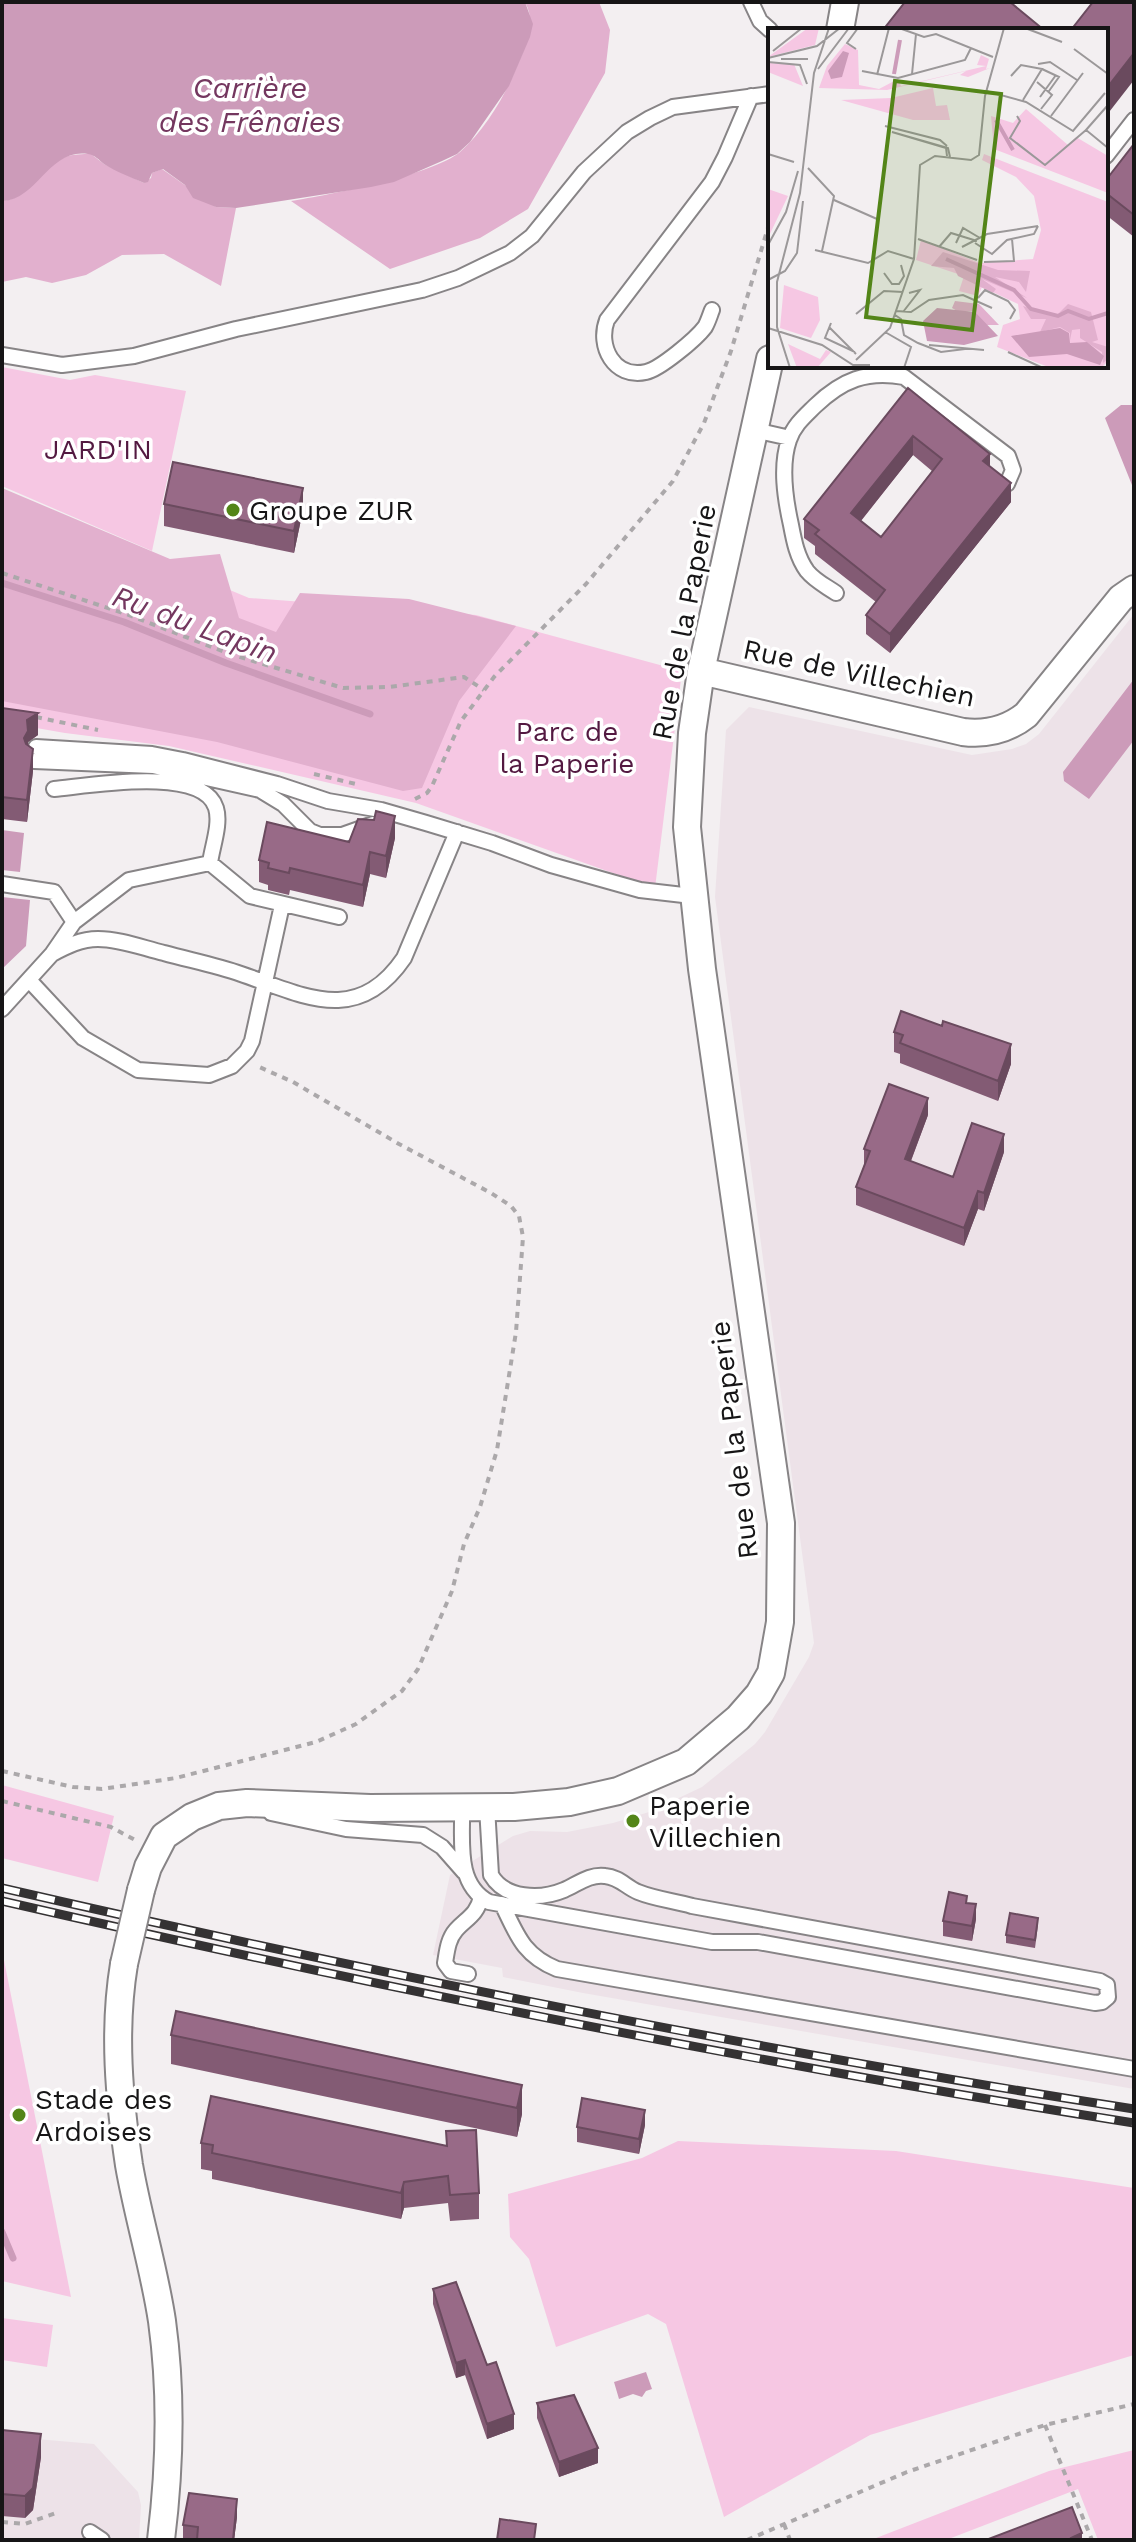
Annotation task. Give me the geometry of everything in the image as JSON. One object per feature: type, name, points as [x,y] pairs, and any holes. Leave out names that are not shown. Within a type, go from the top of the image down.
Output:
[{"type":"street","points":[[840,28],[845,2]]},
{"type":"street","name":"Rue de la Paperie","points":[[161,2540],[169,2451],[166,2361],[161,2318],[130,2166],[119,2082],[118,2001],[141,1890],[148,1867],[164,1836],[192,1817],[232,1804],[474,1807],[543,1806],[593,1799],[686,1762],[738,1718],[767,1682],[775,1658],[782,1592],[780,1514],[692,896],[687,827],[692,733],[701,671],[768,368]]},
{"type":"street","name":"Rue de Villechien","points":[[701,671],[963,732],[991,732],[1026,715],[1121,598],[1134,589]]},
{"type":"lane","points":[[751,2],[760,21],[768,28]]},
{"type":"lane","points":[[2,355],[62,365],[134,356],[236,329],[422,290],[458,278],[510,253],[532,236],[584,172],[627,132],[673,107],[768,94]]},
{"type":"lane","points":[[712,310],[705,327],[649,372],[627,371],[617,366],[605,350],[603,340],[607,320],[712,182],[751,96]]},
{"type":"lane","points":[[1108,153],[1134,120]]},
{"type":"lane","points":[[836,593],[815,579],[797,551],[784,479],[790,438],[799,422],[832,390],[846,381],[876,374],[904,377],[1008,456],[1013,470],[1007,484]]},
{"type":"lane","points":[[754,430],[790,438]]},
{"type":"lane","points":[[421,821],[379,822],[331,837],[320,835],[283,804],[260,790],[165,768],[35,754],[152,754],[421,821],[551,865],[640,890],[692,896]]},
{"type":"lane","points":[[54,789],[154,779],[200,791],[212,800],[217,814],[210,863]]},
{"type":"lane","points":[[302,823],[316,797]]},
{"type":"lane","points":[[52,954],[81,941],[112,940],[238,973],[320,1001],[348,999],[375,988],[404,958],[457,832]]},
{"type":"lane","points":[[210,863],[250,896],[339,917]]},
{"type":"lane","points":[[2,1009],[52,954],[74,922],[129,880],[210,863]]},
{"type":"lane","points":[[2,884],[54,892],[74,922]]},
{"type":"lane","points":[[29,980],[83,1038],[138,1070],[209,1075],[232,1066],[252,1041],[282,905]]},
{"type":"lane","points":[[232,1804],[346,1829],[423,1835],[442,1847],[464,1872],[470,1887],[481,1897],[502,1904],[712,1942],[758,1942],[1095,2003],[1106,2000],[1109,1993],[1107,1985],[1100,1981],[692,1906],[646,1895],[608,1876],[593,1875],[563,1890],[539,1896],[512,1893],[503,1889],[491,1875],[474,1807]]},
{"type":"lane","points":[[464,1872],[474,1807]]},
{"type":"lane","points":[[468,1974],[451,1971],[445,1963],[450,1939],[457,1928],[472,1917],[481,1897]]},
{"type":"lane","points":[[502,1904],[524,1947],[543,1963],[557,1969],[1134,2069]]},
{"type":"path","points":[[402,796],[415,799],[432,786],[461,721],[484,690],[586,584],[673,481],[704,423],[731,351],[768,228]]},
{"type":"path","points":[[2,573],[126,614],[230,654],[343,688],[389,687],[464,677],[484,690]]},
{"type":"path","points":[[35,717],[107,731]]},
{"type":"path","points":[[302,771],[361,785]]},
{"type":"path","points":[[2,1771],[73,1787],[102,1789],[176,1778],[316,1742],[356,1724],[402,1691],[418,1669],[452,1591],[464,1544],[480,1507],[497,1450],[516,1332],[523,1237],[519,1216],[511,1206],[479,1186],[293,1082],[240,1059]]},
{"type":"path","points":[[2,1801],[111,1827],[139,1843]]},
{"type":"path","points":[[747,2540],[907,2472],[1045,2425],[1134,2404]]},
{"type":"path","points":[[1045,2425],[1092,2540]]},
{"type":"path","points":[[2,2522],[25,2524],[56,2513]]},
{"type":"path","points":[[784,2524],[790,2540]]},
{"type":"shaded area","points":[[525,2],[599,2],[610,30],[605,73],[528,209],[480,238],[390,269],[291,201],[404,176],[427,169],[460,152],[486,123],[500,101],[524,50],[530,26]]},
{"type":"shaded area","points":[[91,154],[104,164],[144,183],[152,173],[162,169],[216,207],[236,208],[221,286],[164,254],[122,255],[86,275],[52,283],[26,277],[2,282],[2,201],[20,195],[65,157]]},
{"type":"shaded area","points":[[2,488],[170,559],[220,554],[239,618],[276,632],[300,593],[409,599],[516,626],[459,701],[422,788],[403,791],[217,742],[2,701]]},
{"type":"shaded area","points":[[1134,614],[1134,2089],[583,1993],[503,1977],[502,1968],[433,1955],[450,1875],[513,1836],[530,1831],[567,1832],[613,1823],[649,1812],[702,1787],[755,1744],[765,1732],[814,1643],[715,897],[726,730],[749,707],[972,755],[1012,749],[1026,744],[1039,734]]},
{"type":"shaded area","points":[[2,2436],[94,2444],[138,2492],[141,2505],[139,2540],[2,2540]]},
{"type":"green space","name":"JARD'IN","points":[[2,367],[70,380],[95,375],[186,391],[152,551],[2,486]]},
{"type":"green space","name":"Parc de la Paperie","points":[[2,495],[249,598],[476,615],[682,671],[655,888],[416,803],[169,746],[2,722]]},
{"type":"green space","points":[[2,1785],[114,1816],[98,1882],[2,1858]]},
{"type":"green space","name":"Stade des Ardoises","points":[[2,1950],[71,2297],[2,2281]]},
{"type":"green space","points":[[678,2141],[896,2151],[1134,2188],[1134,2355],[870,2435],[724,2517],[666,2324],[648,2314],[556,2347],[529,2259],[510,2237],[508,2194],[642,2158]]},
{"type":"green space","points":[[2,2318],[53,2325],[47,2367],[2,2360]]},
{"type":"green space","points":[[1134,2450],[1134,2540],[1098,2540],[1078,2489],[946,2540],[871,2540],[1049,2471]]},
{"type":"water","name":"Carrière des Frênaies","points":[[2,2],[525,2],[533,24],[509,86],[470,142],[457,154],[394,182],[236,208],[216,207],[193,198],[185,185],[163,169],[152,173],[148,182],[144,183],[113,170],[93,155],[75,154],[53,166],[26,192],[3,201]]},
{"type":"water","points":[[1121,405],[1134,405],[1134,490],[1105,418]]},
{"type":"water","points":[[1134,679],[1134,740],[1089,799],[1064,781],[1063,772]]},
{"type":"water","points":[[2,830],[24,833],[20,872],[2,870]]},
{"type":"water","points":[[2,897],[30,900],[26,946],[2,969]]},
{"type":"water","points":[[646,2372],[652,2389],[642,2397],[633,2394],[619,2399],[614,2382]]},
{"type":"building","points":[[905,2],[1010,2],[1042,28],[885,28]]},
{"type":"building","points":[[1093,2],[1134,2],[1134,53],[1108,86],[1108,28],[1073,28]]},
{"type":"building","points":[[1134,144],[1134,215],[1108,195],[1108,177]]},
{"type":"building","points":[[908,388],[990,454],[983,461],[1011,483],[890,634],[866,615],[885,590],[815,534],[819,530],[804,519]],"holes":[[[913,436],[942,459],[881,537],[851,513]]]},
{"type":"building","points":[[173,462],[303,488],[294,531],[164,504]]},
{"type":"building","points":[[2,708],[38,713],[27,720],[28,731],[24,738],[33,749],[27,800],[2,797]]},
{"type":"building","points":[[376,811],[395,816],[386,856],[370,852],[363,885],[290,868],[289,873],[268,868],[269,863],[259,860],[267,822],[349,842],[358,819],[374,820]]},
{"type":"building","points":[[901,1011],[942,1026],[943,1021],[1011,1044],[998,1081],[900,1043],[903,1035],[894,1032]]},
{"type":"building","points":[[889,1084],[928,1098],[905,1159],[953,1177],[972,1123],[1004,1134],[984,1193],[978,1191],[964,1228],[856,1187],[870,1151],[864,1149]]},
{"type":"building","points":[[949,1892],[967,1896],[966,1903],[976,1904],[972,1926],[943,1921]]},
{"type":"building","points":[[1010,1913],[1038,1918],[1035,1940],[1006,1935]]},
{"type":"building","points":[[176,2011],[522,2085],[517,2108],[171,2035]]},
{"type":"building","points":[[211,2096],[447,2146],[446,2131],[476,2130],[479,2193],[450,2195],[448,2176],[404,2182],[401,2193],[212,2153],[213,2145],[201,2143]]},
{"type":"building","points":[[582,2098],[645,2110],[639,2139],[577,2127]]},
{"type":"building","points":[[456,2282],[487,2365],[496,2362],[514,2414],[487,2424],[465,2360],[456,2363],[433,2289]]},
{"type":"building","points":[[574,2395],[598,2448],[559,2462],[537,2403]]},
{"type":"building","points":[[2,2430],[41,2434],[33,2488],[25,2496],[2,2494]]},
{"type":"building","points":[[189,2493],[237,2499],[233,2540],[197,2540],[198,2527],[183,2525]]},
{"type":"building","points":[[1072,2507],[1082,2533],[1072,2540],[986,2540]]},
{"type":"building","points":[[500,2519],[536,2524],[534,2540],[497,2540]]},
{"type":"waterway","name":"Ru du Lapin","points":[[2,583],[124,622],[226,663],[370,714]]},
{"type":"waterway","points":[[2,2232],[13,2258]]},
{"type":"railway","points":[[2,1888],[284,1951],[566,2009],[850,2062],[1134,2109]]},
{"type":"railway","points":[[2,1901],[284,1964],[566,2022],[850,2075],[1134,2123]]},
{"type":"place","name":"Groupe ZUR","points":[[233,510]]},
{"type":"place","name":"Paperie Villechien","points":[[633,1821]]},
{"type":"place","name":"Stade des Ardoises","points":[[19,2115]]}]
